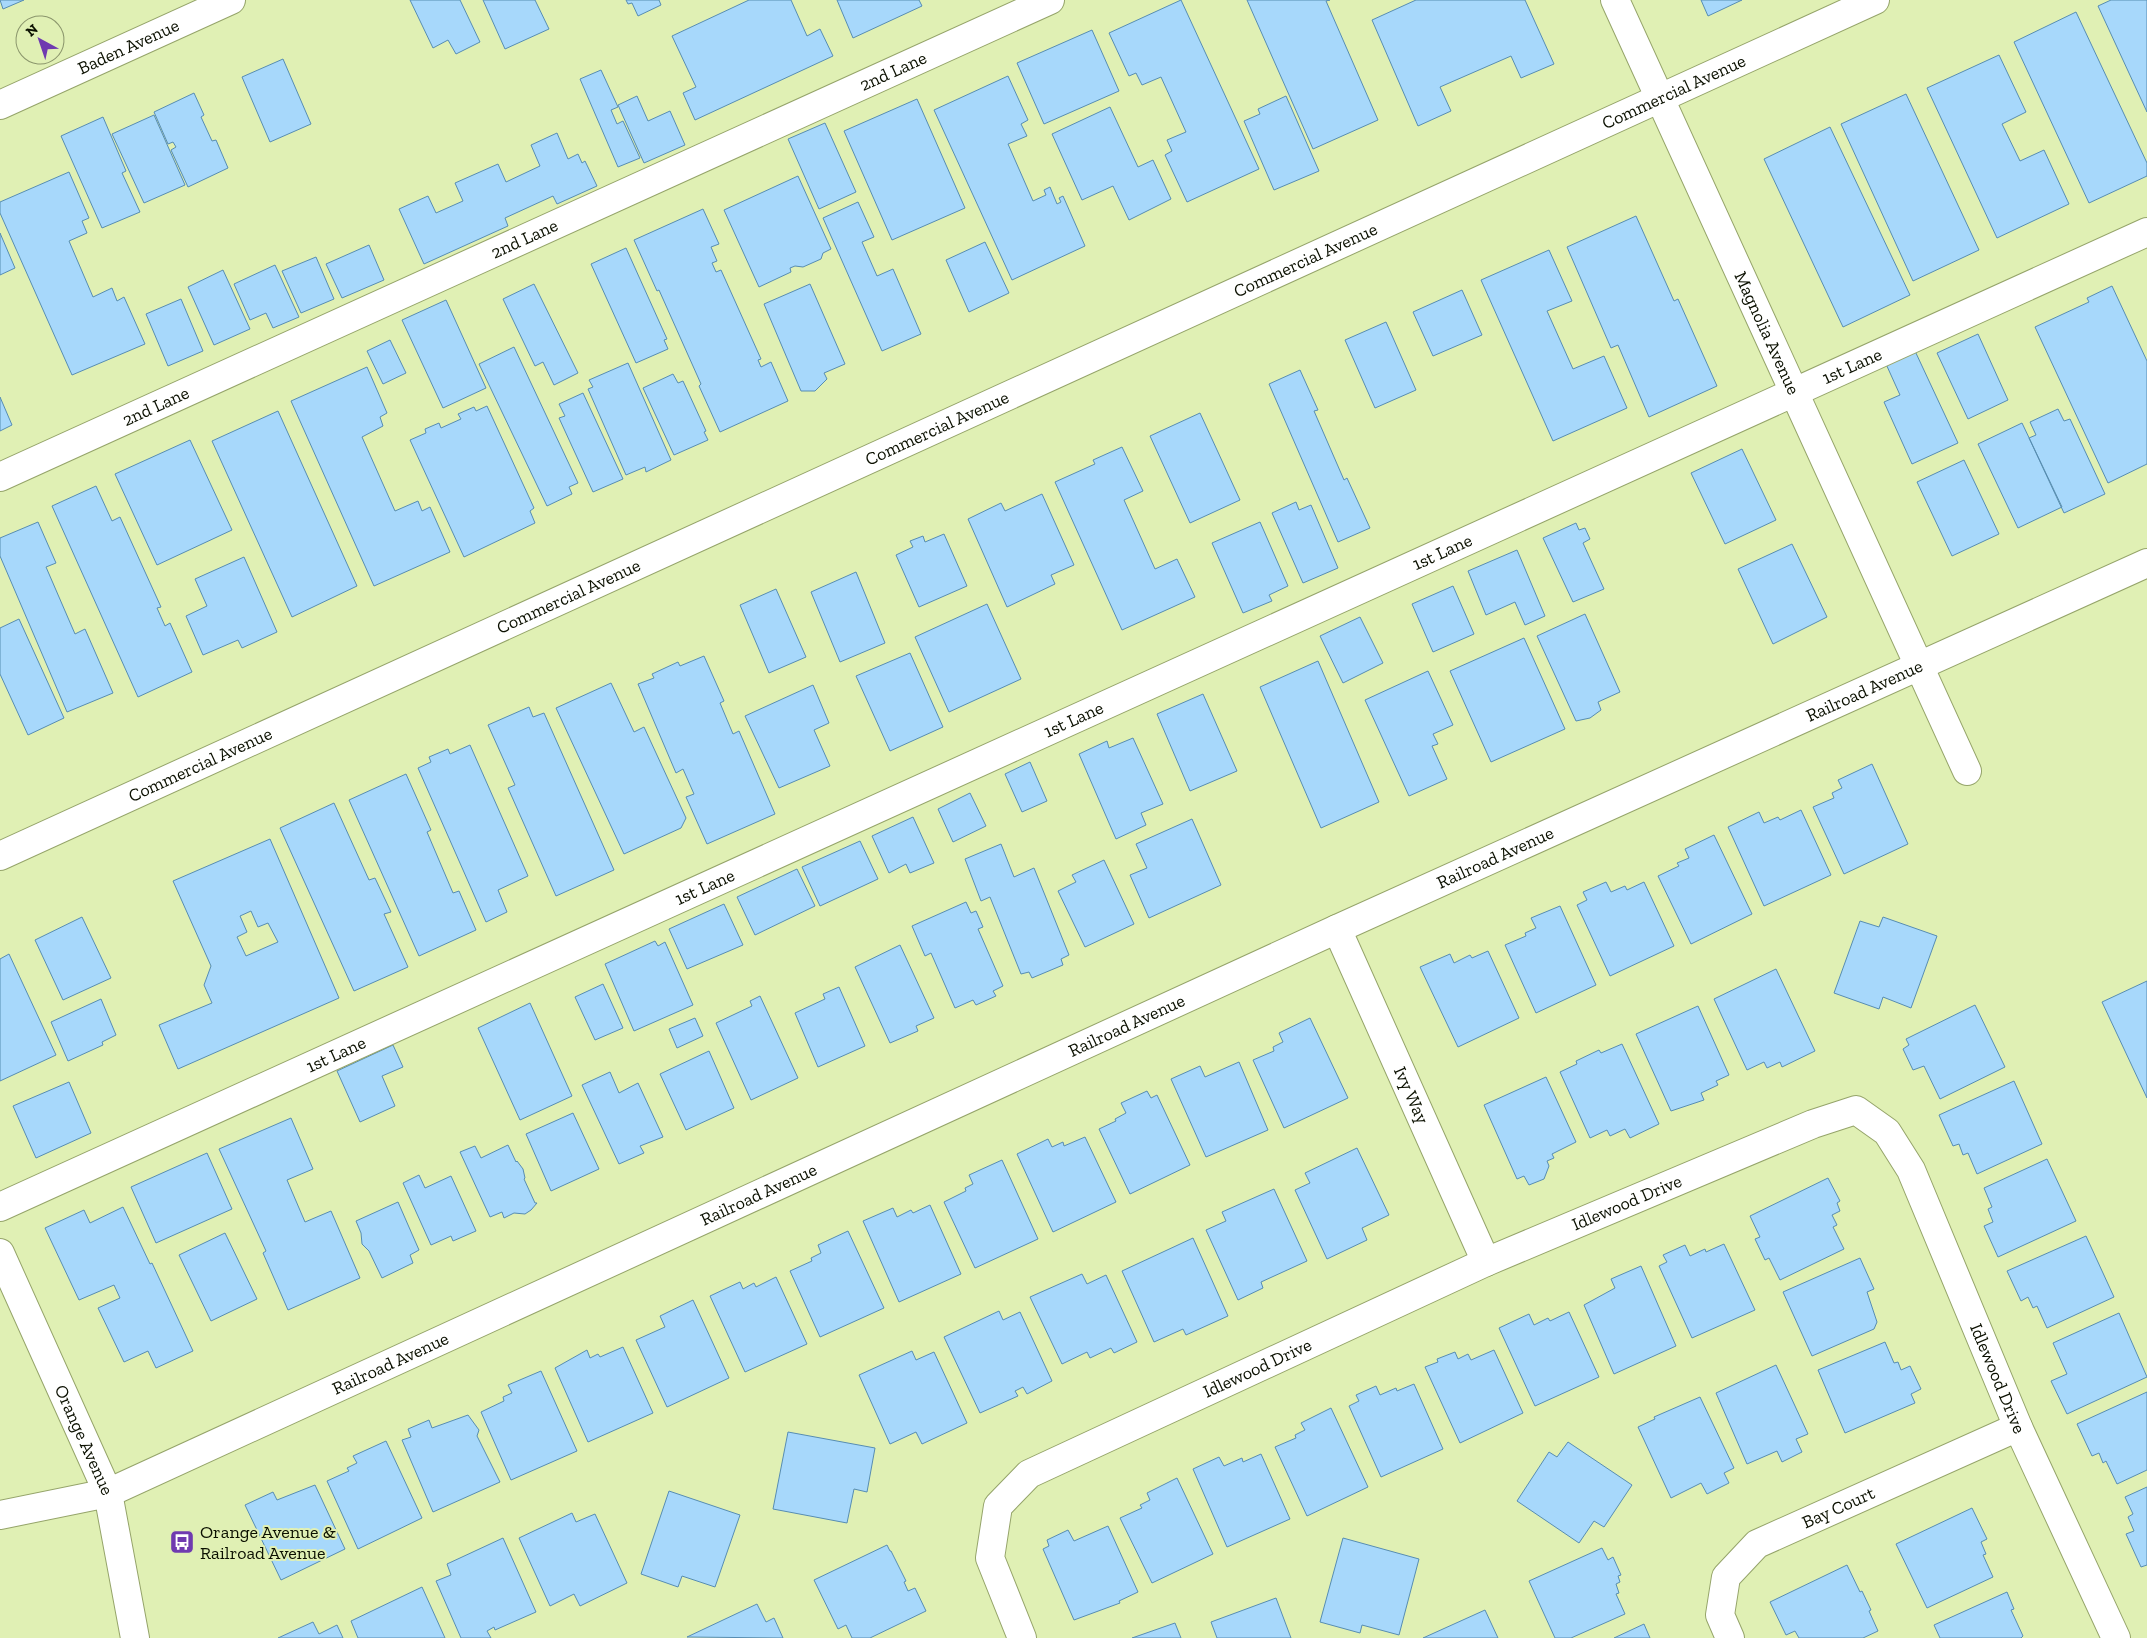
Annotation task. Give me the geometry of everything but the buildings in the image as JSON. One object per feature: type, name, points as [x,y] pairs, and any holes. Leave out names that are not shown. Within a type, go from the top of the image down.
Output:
[{"type":"street","name":"Baden Avenue","points":[[0,105],[231,0]]},
{"type":"street","name":"2nd Lane","points":[[0,477],[1050,0]]},
{"type":"street","name":"Magnolia Avenue","points":[[1615,0],[1967,770]]},
{"type":"street","name":"Commercial Avenue","points":[[0,856],[1875,0]]},
{"type":"street","name":"1st Lane","points":[[0,1207],[2147,232]]},
{"type":"street","name":"Railroad Avenue","points":[[0,1515],[108,1493],[1337,929],[2147,563]]},
{"type":"street","name":"Ivy Way","points":[[1337,929],[1486,1262]]},
{"type":"street","name":"Idlewood Drive","points":[[1022,1638],[990,1558],[998,1506],[1030,1474],[1486,1262],[1813,1124],[1856,1110],[1887,1132],[1911,1170],[2018,1427],[2116,1638]]},
{"type":"street","name":"Orange Avenue","points":[[0,1253],[108,1493],[135,1638]]},
{"type":"street","name":"Bay Court","points":[[1730,1638],[1720,1615],[1726,1577],[1757,1544],[2018,1427]]},
{"type":"place","name":"Orange Avenue & Railroad Avenue","points":[[182,1542]]}]
